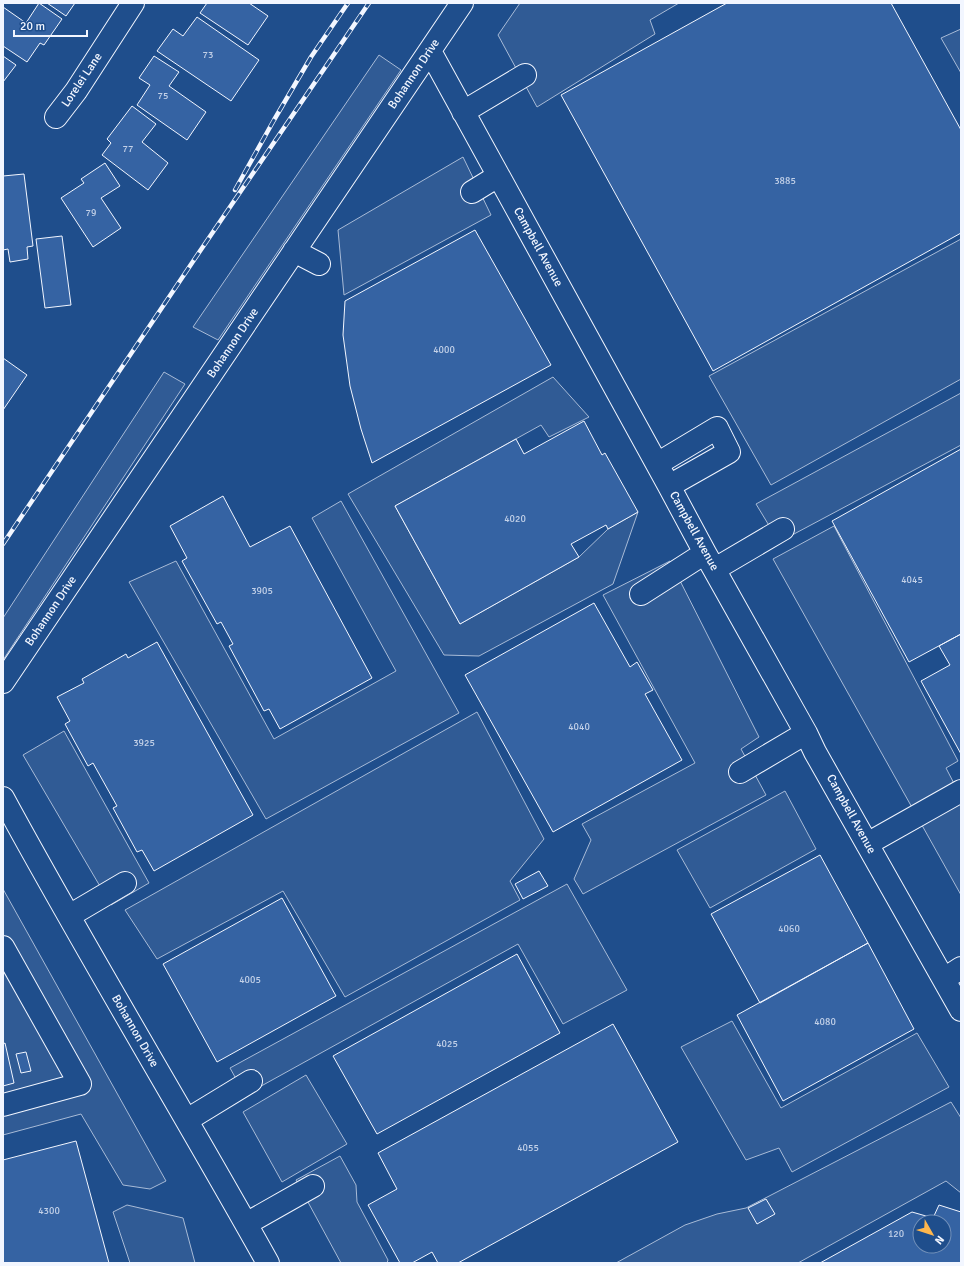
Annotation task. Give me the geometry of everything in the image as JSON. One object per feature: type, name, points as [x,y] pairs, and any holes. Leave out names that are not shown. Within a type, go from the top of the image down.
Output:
[{"type":"street","name":"Lorelei Lane","points":[[56,118],[80,85],[133,3]]},
{"type":"street","name":"Bohannon Drive","points":[[3,682],[462,3]]},
{"type":"street","name":"Campbell Avenue","points":[[430,51],[867,844],[952,973],[961,1010]]},
{"type":"street","points":[[463,112],[525,76]]},
{"type":"street","points":[[472,192],[498,176]]},
{"type":"street","points":[[294,251],[318,264]]},
{"type":"street","points":[[657,464],[717,428],[729,452],[669,486]]},
{"type":"street","points":[[641,594],[710,561],[783,529]]},
{"type":"street","points":[[740,772],[806,733]]},
{"type":"street","points":[[867,844],[961,791]]},
{"type":"street","name":"Bohannon Drive","points":[[3,798],[92,958],[187,1120],[268,1263]]},
{"type":"street","points":[[69,916],[125,883]]},
{"type":"street","points":[[3,947],[80,1084],[3,1105]]},
{"type":"street","points":[[187,1120],[251,1081]]},
{"type":"street","points":[[246,1224],[313,1186]]},
{"type":"shaded area","points":[[520,3],[679,3],[650,20],[655,34],[537,107],[498,35]]},
{"type":"shaded area","points":[[961,29],[961,73],[941,38]]},
{"type":"shaded area","points":[[379,55],[401,70],[218,340],[193,327]]},
{"type":"shaded area","points":[[463,157],[491,215],[344,295],[338,230]]},
{"type":"shaded area","points":[[961,239],[961,379],[771,485],[709,376]]},
{"type":"shaded area","points":[[164,372],[185,384],[3,660],[3,618]]},
{"type":"shaded area","points":[[553,377],[589,417],[549,437],[541,425],[395,506],[460,624],[579,557],[608,529],[638,512],[613,584],[479,656],[444,655],[348,494]]},
{"type":"shaded area","points":[[961,393],[961,445],[779,542],[756,504]]},
{"type":"shaded area","points":[[341,501],[459,713],[266,819],[129,582],[176,561],[274,739],[396,671],[312,518]]},
{"type":"shaded area","points":[[834,526],[958,761],[946,768],[961,797],[961,895],[773,559]]},
{"type":"shaded area","points":[[670,561],[759,737],[741,749],[766,795],[583,894],[574,879],[591,840],[582,824],[695,763],[603,595]]},
{"type":"shaded area","points":[[477,712],[544,839],[510,881],[520,900],[345,997],[283,891],[157,959],[125,910]]},
{"type":"shaded area","points":[[64,731],[149,883],[111,905],[23,755]]},
{"type":"shaded area","points":[[785,791],[816,849],[710,908],[677,850]]},
{"type":"shaded area","points":[[567,884],[627,990],[563,1024],[518,944],[245,1095],[230,1068]]},
{"type":"shaded area","points":[[3,889],[166,1181],[150,1189],[123,1185],[81,1114],[3,1135]]},
{"type":"shaded area","points":[[732,1021],[781,1108],[917,1033],[949,1087],[792,1172],[779,1148],[746,1160],[681,1047]]},
{"type":"shaded area","points":[[306,1075],[347,1144],[282,1182],[243,1112]]},
{"type":"shaded area","points":[[951,1102],[961,1118],[961,1193],[946,1181],[798,1263],[616,1263],[685,1225],[717,1214],[746,1208]]},
{"type":"shaded area","points":[[340,1156],[356,1185],[357,1202],[388,1260],[387,1263],[341,1263],[296,1180]]},
{"type":"shaded area","points":[[127,1205],[183,1218],[195,1263],[130,1263],[113,1212]]},
{"type":"building","points":[[39,3],[62,19],[44,45],[40,43],[27,62],[3,46],[3,7],[26,23]]},
{"type":"building","points":[[47,3],[75,3],[66,16]]},
{"type":"building","points":[[207,3],[249,3],[268,16],[248,45],[200,13]]},
{"type":"building","points":[[727,3],[891,3],[961,130],[961,233],[713,371],[561,95]]},
{"type":"building","points":[[197,17],[259,60],[231,101],[157,51],[173,29],[183,36]]},
{"type":"building","points":[[3,56],[16,65],[3,82]]},
{"type":"building","points":[[154,56],[179,72],[169,86],[206,112],[187,140],[137,105],[150,85],[139,78]]},
{"type":"building","points":[[132,106],[156,124],[142,142],[168,163],[148,190],[102,155],[111,143],[107,139]]},
{"type":"building","points":[[105,163],[120,186],[101,198],[121,228],[93,247],[61,198],[84,183],[81,179]]},
{"type":"building","points":[[24,174],[33,246],[27,247],[28,259],[10,262],[8,249],[3,250],[3,176]]},
{"type":"building","points":[[475,230],[551,365],[372,463],[361,429],[350,386],[343,335],[345,301]]},
{"type":"building","points":[[62,236],[71,305],[45,308],[36,239]]},
{"type":"building","points":[[3,358],[27,375],[3,410]]},
{"type":"building","points":[[584,421],[602,455],[605,453],[638,512],[608,529],[606,525],[571,544],[579,557],[460,624],[395,506],[516,439],[524,454]]},
{"type":"building","points":[[961,449],[961,634],[909,662],[832,521]]},
{"type":"building","points":[[223,496],[250,547],[290,526],[372,678],[280,729],[269,709],[264,711],[229,646],[233,644],[221,622],[217,624],[182,561],[187,558],[170,526]]},
{"type":"building","points":[[594,603],[630,667],[637,662],[653,690],[645,694],[682,760],[553,832],[465,675]]},
{"type":"building","points":[[961,634],[961,754],[921,681],[950,665],[939,646]]},
{"type":"building","points":[[157,642],[253,815],[154,871],[142,850],[137,852],[113,808],[117,806],[93,763],[88,766],[65,724],[70,721],[57,697],[84,683],[82,679],[126,654],[128,658]]},
{"type":"building","points":[[820,855],[868,943],[760,1003],[711,914]]},
{"type":"building","points":[[539,871],[548,886],[523,899],[515,884]]},
{"type":"building","points":[[282,898],[336,996],[217,1062],[163,964]]},
{"type":"building","points":[[868,943],[914,1029],[783,1101],[737,1015]]},
{"type":"building","points":[[517,954],[560,1033],[377,1134],[333,1056]]},
{"type":"building","points":[[613,1024],[678,1142],[458,1263],[438,1263],[432,1252],[412,1263],[400,1263],[368,1205],[397,1189],[378,1153]]},
{"type":"building","points":[[5,1043],[14,1083],[3,1086],[3,1044]]},
{"type":"building","points":[[26,1052],[31,1071],[21,1073],[16,1054]]},
{"type":"building","points":[[76,1141],[109,1263],[3,1263],[3,1160]]},
{"type":"building","points":[[766,1199],[775,1214],[757,1224],[748,1208]]},
{"type":"building","points":[[939,1205],[961,1212],[961,1263],[820,1263],[912,1212],[919,1214],[912,1214],[912,1254],[952,1254],[952,1214],[935,1214]]},
{"type":"railway","points":[[235,190],[311,57],[348,3]]},
{"type":"railway","points":[[3,544],[369,3]]}]
